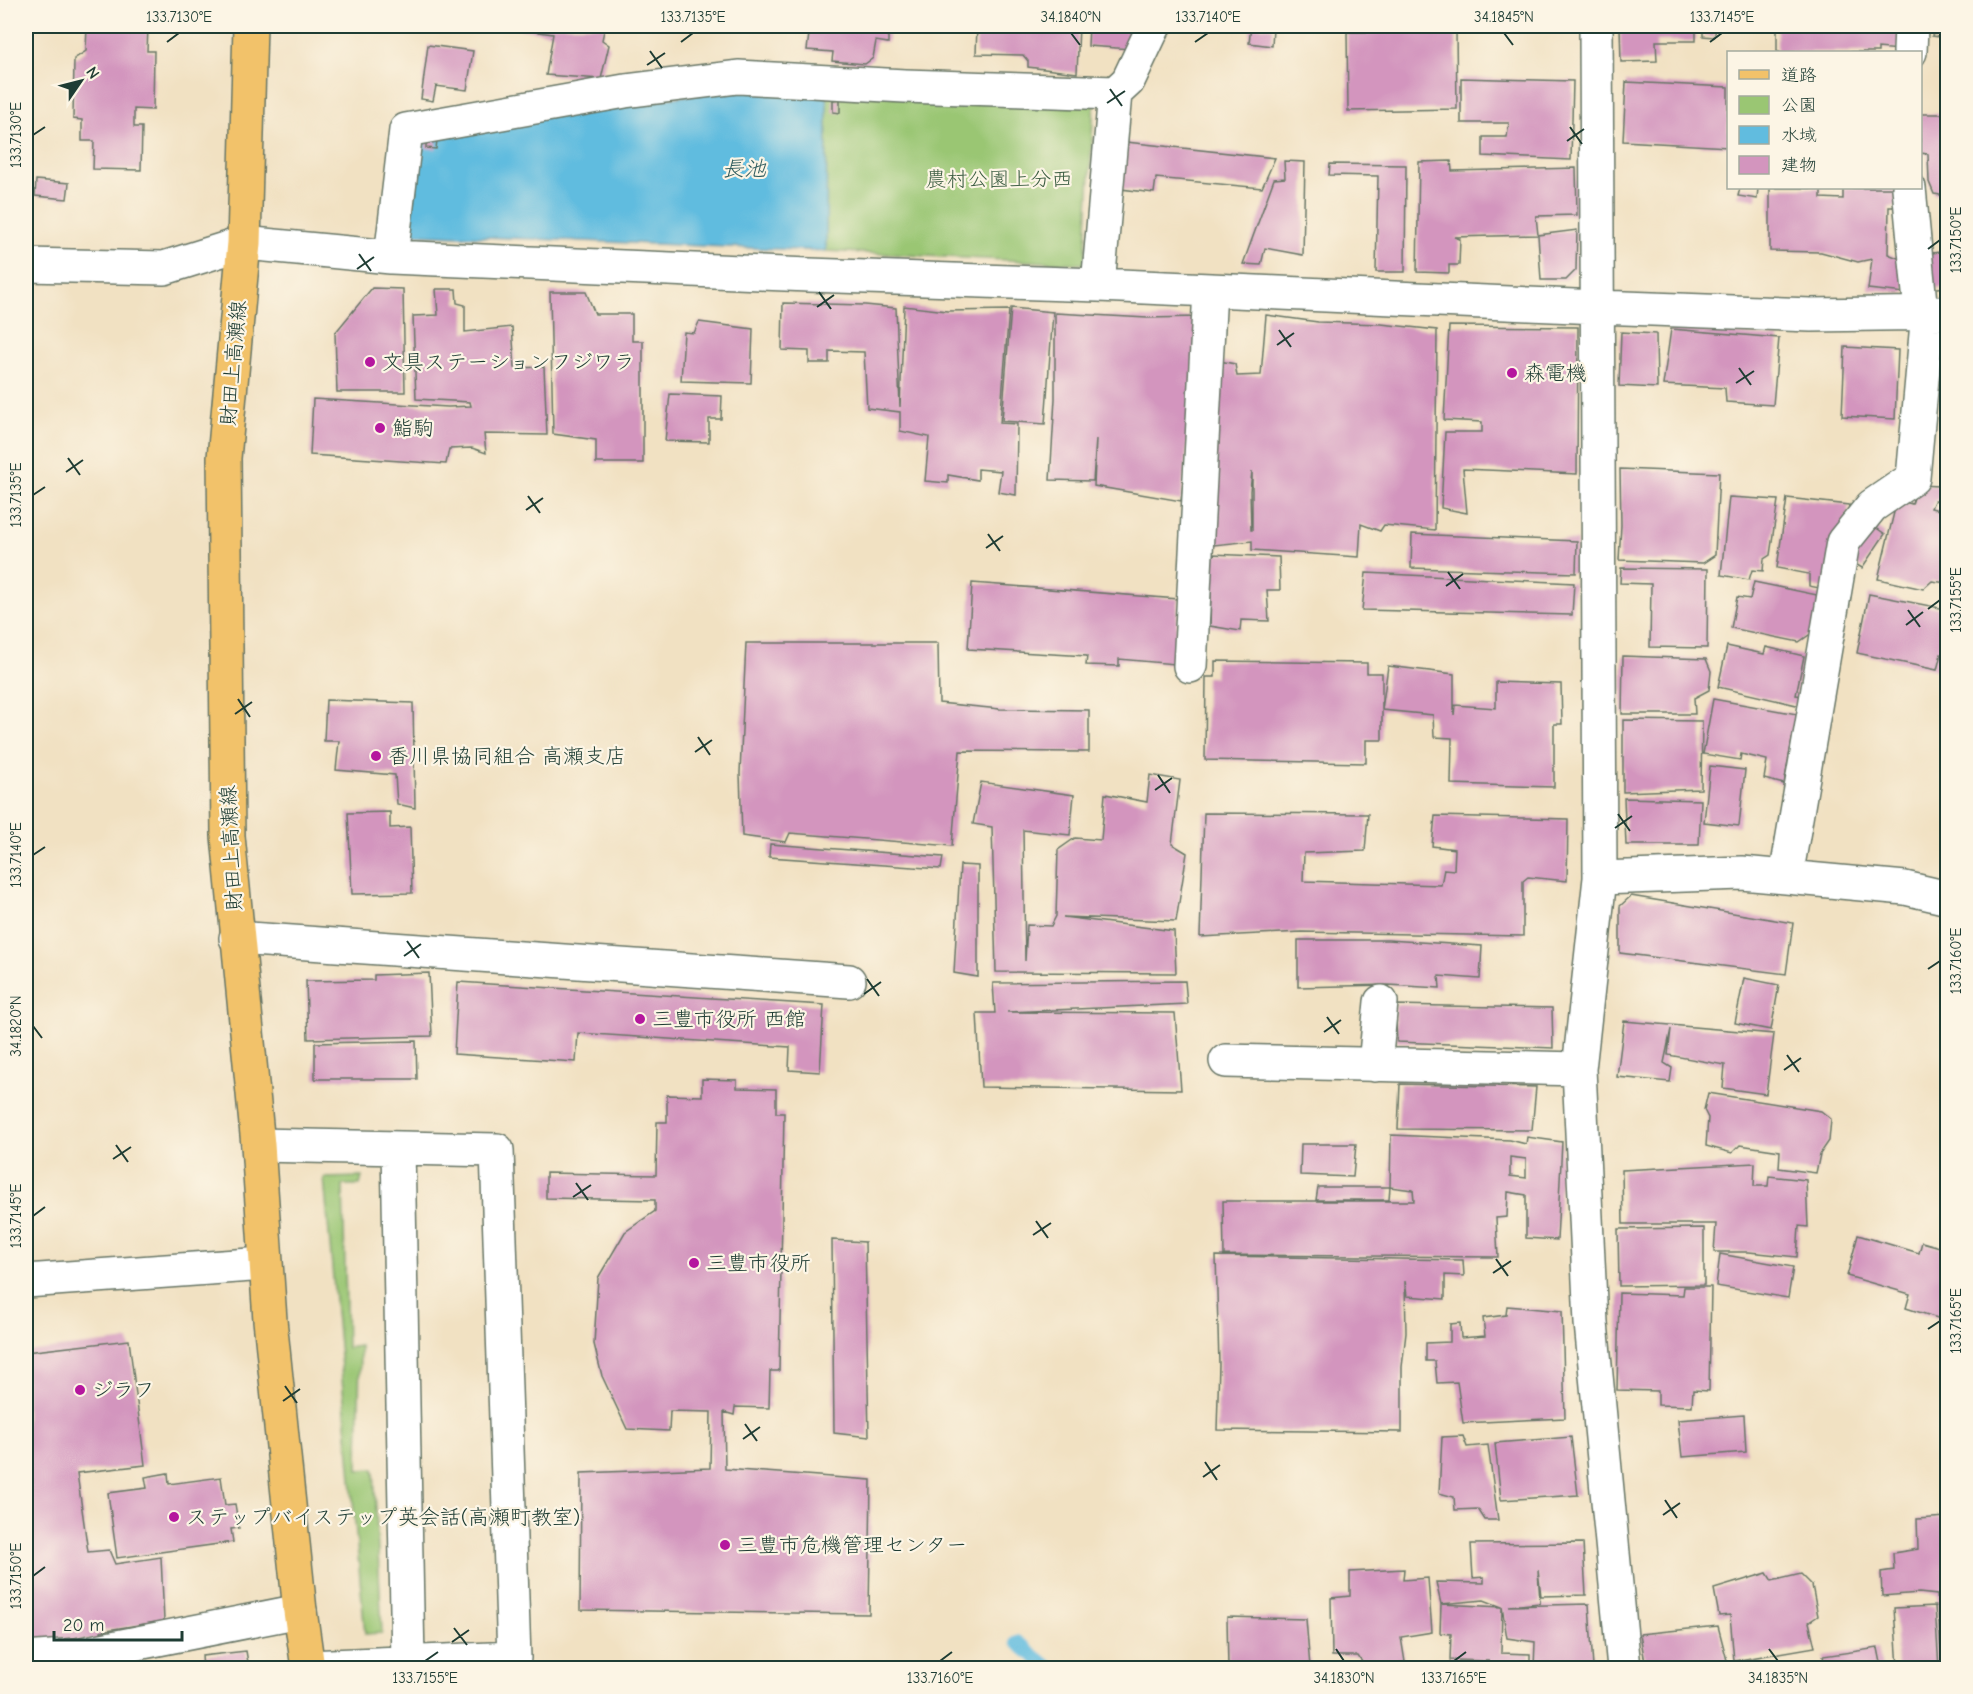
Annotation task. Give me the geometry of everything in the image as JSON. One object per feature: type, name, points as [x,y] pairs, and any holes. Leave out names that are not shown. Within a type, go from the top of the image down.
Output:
[{"type":"main road","name":"財田上高瀬線","points":[[250,26],[244,243],[225,458],[228,836],[236,938],[258,1145],[265,1264],[300,1611],[308,1668]]},
{"type":"street","points":[[1098,285],[1115,93],[1128,81],[1154,26]]},
{"type":"street","points":[[1596,26],[1600,878],[1579,1069],[1591,1323],[1624,1668]]},
{"type":"street","points":[[1910,51],[1911,26]]},
{"type":"street","points":[[391,257],[406,130],[625,91],[738,77],[905,86],[1115,93]]},
{"type":"street","points":[[1786,878],[1843,542],[1872,506],[1913,478],[1932,313],[1909,189]]},
{"type":"street","points":[[26,265],[164,268],[244,243],[391,257],[797,274],[1812,315],[1932,313]]},
{"type":"street","points":[[1190,666],[1209,290]]},
{"type":"street","points":[[1600,878],[1742,873],[1905,888],[1947,898]]},
{"type":"street","points":[[236,938],[849,981]]},
{"type":"street","points":[[1375,1065],[1382,1002]]},
{"type":"street","points":[[1226,1061],[1579,1069]]},
{"type":"street","points":[[258,1145],[497,1150],[514,1658],[308,1668]]},
{"type":"street","points":[[398,1148],[408,1662]]},
{"type":"street","points":[[26,1281],[265,1264]]},
{"type":"street","points":[[26,1659],[77,1662],[300,1611]]},
{"type":"green space","name":"農村公園上分西","points":[[827,92],[1094,102],[1085,264],[826,251]]},
{"type":"green space","points":[[362,1177],[360,1185],[343,1185],[347,1348],[360,1346],[358,1470],[374,1469],[382,1633],[365,1634],[324,1178]]},
{"type":"water","name":"長池","points":[[739,88],[827,92],[826,251],[409,234],[419,135]]},
{"type":"building","points":[[87,26],[148,28],[147,51],[154,51],[153,110],[134,109],[134,127],[142,127],[141,170],[93,169],[94,141],[82,141],[82,120],[73,119],[74,59],[86,51]]},
{"type":"building","points":[[498,26],[605,26],[602,40],[609,45],[601,79],[546,75],[553,34]]},
{"type":"building","points":[[810,26],[888,26],[888,43],[876,41],[873,58],[865,64],[832,61],[833,52],[807,50]]},
{"type":"building","points":[[977,26],[1079,26],[1077,73],[1028,67],[1028,61],[1023,55],[976,54]]},
{"type":"building","points":[[1089,26],[1132,26],[1131,49],[1088,46]]},
{"type":"building","points":[[1251,26],[1273,28],[1272,46],[1249,43]]},
{"type":"building","points":[[1620,26],[1696,26],[1696,41],[1656,41],[1657,61],[1621,62]]},
{"type":"building","points":[[1703,26],[1717,26],[1714,37],[1703,36]]},
{"type":"building","points":[[1773,26],[1902,26],[1900,50],[1878,48],[1878,51],[1777,51],[1777,29]]},
{"type":"building","points":[[1933,26],[1947,26],[1947,38],[1932,36]]},
{"type":"building","points":[[1456,31],[1457,109],[1348,111],[1347,32]]},
{"type":"building","points":[[428,45],[473,51],[467,90],[436,86],[433,101],[421,99]]},
{"type":"building","points":[[1461,78],[1573,81],[1571,160],[1483,156],[1483,137],[1507,137],[1509,123],[1461,123]]},
{"type":"building","points":[[1626,82],[1727,87],[1727,147],[1623,141]]},
{"type":"building","points":[[840,99],[840,113],[833,112],[833,100]]},
{"type":"building","points":[[1922,114],[1947,114],[1947,196],[1934,194],[1929,182],[1928,154],[1922,153]]},
{"type":"building","points":[[26,116],[31,116],[28,204],[26,204]]},
{"type":"building","points":[[426,140],[437,140],[436,149],[426,148]]},
{"type":"building","points":[[1126,142],[1275,158],[1262,188],[1156,178],[1154,193],[1121,189]]},
{"type":"building","points":[[1284,161],[1305,162],[1303,255],[1265,248],[1261,265],[1243,264],[1274,179],[1285,178]]},
{"type":"building","points":[[1451,161],[1452,171],[1576,168],[1577,215],[1536,216],[1538,235],[1454,237],[1460,239],[1459,265],[1449,265],[1449,273],[1417,272],[1419,162]]},
{"type":"building","points":[[1330,164],[1406,165],[1405,272],[1376,272],[1378,176],[1329,175]]},
{"type":"building","points":[[36,180],[69,183],[67,199],[35,196]]},
{"type":"building","points":[[1740,189],[1758,189],[1757,199],[1738,196]]},
{"type":"building","points":[[1770,189],[1821,189],[1821,198],[1843,199],[1843,189],[1902,189],[1902,207],[1889,207],[1888,254],[1903,260],[1905,293],[1868,289],[1872,259],[1858,262],[1821,252],[1770,251]]},
{"type":"building","points":[[1577,230],[1576,270],[1566,280],[1541,280],[1538,235]]},
{"type":"building","points":[[1947,251],[1947,287],[1928,289],[1925,254]]},
{"type":"building","name":"文具ステーションフジワラ","points":[[372,288],[403,289],[405,392],[337,392],[335,333]]},
{"type":"building","points":[[436,289],[456,289],[457,303],[465,305],[465,332],[512,327],[515,368],[544,367],[547,435],[484,434],[486,453],[472,448],[449,449],[446,464],[310,455],[313,399],[448,407],[471,406],[470,402],[416,399],[413,316],[438,315]]},
{"type":"building","points":[[550,292],[586,292],[595,314],[632,314],[632,341],[643,341],[643,463],[596,463],[596,440],[553,434]]},
{"type":"building","points":[[783,303],[896,308],[900,407],[904,306],[947,311],[1009,310],[1000,423],[1017,424],[1016,495],[998,492],[1001,471],[978,469],[978,480],[948,475],[948,483],[925,481],[929,437],[900,431],[900,412],[867,408],[864,352],[829,351],[829,363],[809,363],[809,351],[782,350]]},
{"type":"building","points":[[1011,308],[1053,312],[1045,424],[1002,421]]},
{"type":"building","points":[[1055,313],[1147,318],[1198,317],[1181,501],[1094,486],[1096,439],[1093,481],[1050,480],[1055,399]]},
{"type":"building","points":[[1266,315],[1318,322],[1381,324],[1437,330],[1435,530],[1384,525],[1380,531],[1361,524],[1359,557],[1252,550],[1252,541],[1204,546],[1219,361],[1235,364],[1237,376],[1261,375]],"holes":[[[1252,471],[1252,530],[1250,491]]]},
{"type":"building","points":[[699,322],[753,329],[751,383],[681,381],[684,332],[694,333]]},
{"type":"building","name":"森電機","points":[[1449,326],[1578,327],[1577,474],[1463,469],[1467,513],[1441,508],[1445,432],[1482,432],[1482,422],[1444,420]]},
{"type":"building","points":[[1671,329],[1779,338],[1773,405],[1726,402],[1725,388],[1663,385]]},
{"type":"building","points":[[1621,332],[1656,334],[1657,388],[1619,386]]},
{"type":"building","points":[[1845,347],[1898,350],[1895,419],[1842,416]]},
{"type":"building","points":[[670,394],[722,396],[721,419],[709,419],[709,442],[665,441]]},
{"type":"building","points":[[1620,469],[1719,473],[1715,555],[1703,563],[1619,560]]},
{"type":"building","points":[[1918,485],[1940,486],[1941,499],[1934,501],[1931,508],[1947,512],[1947,583],[1932,581],[1923,589],[1878,579],[1897,500],[1912,504]]},
{"type":"building","points":[[1729,497],[1778,500],[1770,555],[1764,559],[1763,571],[1752,570],[1749,580],[1721,575]]},
{"type":"building","points":[[1787,498],[1849,505],[1846,525],[1824,589],[1809,586],[1809,574],[1777,568]]},
{"type":"building","points":[[1872,525],[1885,534],[1862,568],[1849,560]]},
{"type":"building","points":[[1412,534],[1577,541],[1576,573],[1411,568]]},
{"type":"building","points":[[1212,554],[1279,557],[1280,590],[1267,590],[1269,621],[1241,620],[1240,631],[1210,626]]},
{"type":"building","points":[[1621,568],[1708,569],[1707,648],[1650,647],[1651,584],[1620,583]]},
{"type":"building","points":[[1366,573],[1574,583],[1572,615],[1362,610]]},
{"type":"building","points":[[1754,582],[1822,596],[1816,630],[1799,642],[1731,628],[1737,597],[1750,599]]},
{"type":"building","points":[[972,583],[1178,599],[1175,664],[1119,659],[1119,666],[1086,665],[1087,656],[968,649]]},
{"type":"building","points":[[1869,594],[1940,608],[1947,603],[1947,655],[1941,654],[1937,670],[1857,653]]},
{"type":"building","points":[[746,643],[938,643],[939,703],[1000,709],[1089,710],[1089,752],[960,751],[952,846],[790,833],[786,842],[742,836],[740,773]]},
{"type":"building","points":[[1727,646],[1764,654],[1766,647],[1804,656],[1796,695],[1803,696],[1801,706],[1718,687]]},
{"type":"building","points":[[1623,656],[1706,659],[1711,671],[1709,690],[1694,698],[1695,714],[1622,714]]},
{"type":"building","points":[[1215,661],[1367,663],[1367,673],[1382,673],[1382,740],[1366,740],[1366,763],[1205,760],[1206,677],[1215,677]]},
{"type":"building","points":[[1388,666],[1454,674],[1454,715],[1455,705],[1496,708],[1496,682],[1561,684],[1562,724],[1554,724],[1554,787],[1451,784],[1452,738],[1434,737],[1433,715],[1382,710]]},
{"type":"building","points":[[1713,699],[1797,714],[1784,784],[1764,779],[1767,760],[1741,754],[1740,760],[1703,754]]},
{"type":"building","name":"香川県協同組合 高瀬支店","points":[[326,700],[413,703],[415,808],[397,804],[395,775],[336,770],[339,741],[324,741]]},
{"type":"building","points":[[1623,720],[1702,721],[1701,789],[1623,792]]},
{"type":"building","points":[[1710,766],[1745,770],[1739,826],[1704,822]]},
{"type":"building","points":[[1150,775],[1180,780],[1172,844],[1187,853],[1176,921],[1063,917],[1174,931],[1176,973],[996,972],[992,827],[973,824],[981,782],[1074,795],[1070,835],[1023,830],[1025,961],[1027,925],[1051,926],[1056,916],[1058,850],[1075,838],[1101,840],[1105,794],[1147,802]]},
{"type":"building","points":[[1624,798],[1701,800],[1699,845],[1626,845]]},
{"type":"building","points":[[390,812],[390,828],[410,827],[412,893],[352,894],[348,813]]},
{"type":"building","points":[[1204,813],[1368,814],[1365,851],[1304,853],[1303,881],[1441,885],[1444,869],[1454,870],[1455,849],[1432,846],[1435,816],[1568,819],[1567,881],[1528,877],[1523,881],[1523,936],[1301,932],[1200,937]]},
{"type":"building","points":[[770,844],[943,857],[941,869],[769,857]]},
{"type":"building","points":[[960,865],[978,866],[978,977],[954,973]]},
{"type":"building","points":[[1631,896],[1793,923],[1786,974],[1620,953],[1620,906]]},
{"type":"building","points":[[1298,940],[1388,940],[1482,946],[1480,979],[1439,976],[1440,988],[1388,985],[1298,987]]},
{"type":"building","points":[[429,973],[432,1036],[308,1039],[306,981],[374,980],[374,975]]},
{"type":"building","points":[[1744,978],[1779,985],[1771,1030],[1735,1023]]},
{"type":"building","points":[[1185,981],[1187,1004],[1007,1012],[1175,1013],[1181,1090],[981,1087],[977,1013],[995,1013],[993,983]]},
{"type":"building","name":"三豊市役所 西館","points":[[458,982],[824,1005],[820,1072],[789,1070],[790,1047],[578,1033],[576,1062],[454,1054]]},
{"type":"building","points":[[1395,1005],[1552,1008],[1553,1048],[1397,1042]]},
{"type":"building","points":[[1624,1021],[1774,1034],[1766,1094],[1723,1088],[1725,1065],[1668,1055],[1671,1029],[1664,1063],[1672,1068],[1670,1082],[1617,1077]]},
{"type":"building","points":[[416,1041],[417,1079],[315,1079],[315,1043]]},
{"type":"building","points":[[702,1079],[737,1080],[737,1088],[776,1089],[776,1113],[784,1113],[779,1371],[770,1371],[769,1408],[735,1407],[734,1415],[724,1412],[725,1469],[871,1480],[869,1614],[580,1610],[581,1473],[710,1468],[711,1412],[670,1411],[669,1431],[627,1429],[602,1376],[594,1344],[598,1278],[625,1232],[655,1211],[655,1200],[546,1198],[546,1173],[656,1175],[657,1122],[667,1122],[667,1095],[702,1096]]},
{"type":"building","points":[[1400,1084],[1536,1087],[1532,1130],[1398,1129]]},
{"type":"building","points":[[1708,1093],[1821,1111],[1831,1119],[1829,1141],[1820,1154],[1816,1173],[1779,1168],[1780,1151],[1740,1145],[1732,1153],[1706,1146],[1708,1118],[1704,1110]]},
{"type":"building","points":[[1391,1135],[1510,1140],[1526,1144],[1527,1137],[1562,1142],[1557,1240],[1526,1238],[1526,1195],[1508,1192],[1507,1217],[1496,1218],[1498,1257],[1224,1255],[1223,1201],[1414,1201],[1413,1190],[1390,1187]],"holes":[[[1510,1157],[1526,1159],[1526,1178],[1510,1176]]]},
{"type":"building","points":[[1301,1144],[1356,1144],[1353,1177],[1300,1175]]},
{"type":"building","points":[[1755,1163],[1754,1186],[1768,1186],[1769,1176],[1806,1180],[1808,1227],[1799,1226],[1797,1257],[1749,1252],[1714,1252],[1716,1224],[1623,1224],[1622,1170]]},
{"type":"building","points":[[1318,1187],[1390,1187],[1389,1200],[1316,1200]]},
{"type":"building","points":[[1704,1228],[1704,1285],[1619,1286],[1618,1229]]},
{"type":"building","points":[[1858,1235],[1919,1253],[1922,1242],[1947,1249],[1947,1321],[1906,1308],[1910,1294],[1847,1276]]},
{"type":"building","points":[[832,1240],[865,1242],[869,1437],[834,1433]]},
{"type":"building","points":[[1720,1254],[1793,1267],[1788,1298],[1716,1286]]},
{"type":"building","points":[[1216,1256],[1463,1260],[1464,1276],[1445,1275],[1445,1299],[1407,1296],[1405,1281],[1406,1333],[1402,1367],[1402,1432],[1217,1430],[1219,1364]]},
{"type":"building","points":[[1684,1287],[1711,1287],[1709,1391],[1693,1390],[1692,1406],[1658,1405],[1658,1391],[1617,1390],[1619,1293],[1683,1295]]},
{"type":"building","points":[[1507,1306],[1562,1311],[1565,1418],[1463,1423],[1457,1382],[1437,1383],[1435,1361],[1426,1361],[1426,1343],[1450,1342],[1450,1324],[1460,1323],[1461,1338],[1485,1336],[1483,1318],[1506,1315]]},
{"type":"building","points":[[129,1340],[145,1465],[77,1473],[88,1552],[109,1550],[115,1564],[161,1557],[164,1621],[101,1631],[102,1640],[29,1644],[26,1632],[26,1560],[30,1560],[26,1526],[26,1352]]},
{"type":"building","points":[[1744,1415],[1746,1452],[1682,1457],[1678,1420]]},
{"type":"building","points":[[1463,1436],[1467,1447],[1488,1445],[1498,1520],[1485,1520],[1478,1509],[1455,1510],[1454,1497],[1439,1493],[1442,1437]]},
{"type":"building","points":[[1571,1437],[1578,1495],[1501,1500],[1495,1443]]},
{"type":"building","name":"ステップバイステップ英会話(高瀬町教室)","points":[[168,1473],[169,1484],[221,1477],[225,1505],[235,1504],[239,1528],[231,1529],[233,1542],[117,1558],[108,1493],[147,1488],[145,1477]]},
{"type":"building","points":[[1947,1517],[1947,1668],[1942,1668],[1937,1595],[1919,1593],[1882,1596],[1881,1572],[1894,1570],[1893,1553],[1918,1549],[1917,1519]]},
{"type":"building","points":[[1583,1543],[1586,1595],[1541,1596],[1538,1570],[1540,1603],[1509,1606],[1589,1604],[1593,1668],[1534,1668],[1535,1642],[1507,1638],[1502,1607],[1484,1600],[1441,1604],[1436,1582],[1484,1583],[1484,1577],[1473,1578],[1471,1544]]},
{"type":"building","points":[[1404,1569],[1403,1580],[1428,1578],[1432,1632],[1401,1637],[1405,1662],[1366,1668],[1358,1656],[1332,1656],[1331,1598],[1350,1596],[1350,1572]]},
{"type":"building","points":[[1767,1573],[1772,1581],[1801,1574],[1812,1585],[1818,1616],[1809,1622],[1815,1647],[1734,1661],[1730,1615],[1719,1616],[1714,1589]]},
{"type":"building","points":[[1441,1604],[1502,1607],[1501,1653],[1530,1654],[1530,1668],[1489,1668],[1489,1661],[1450,1660],[1451,1634],[1440,1633]]},
{"type":"building","points":[[1935,1606],[1939,1668],[1898,1668],[1894,1608]]},
{"type":"building","points":[[1227,1617],[1306,1619],[1310,1667],[1228,1668]]},
{"type":"building","points":[[1718,1626],[1729,1668],[1646,1668],[1640,1634]]},
{"type":"building","points":[[1878,1648],[1882,1668],[1826,1668],[1823,1656]]},
{"type":"building","points":[[246,1651],[249,1668],[203,1668],[202,1656]]},
{"type":"waterway","points":[[1017,1642],[1049,1668]]},
{"type":"place","name":"文具ステーションフジワラ","points":[[370,362]]},
{"type":"place","name":"森電機","points":[[1512,373]]},
{"type":"place","name":"鮨駒","points":[[380,428]]},
{"type":"place","name":"香川県協同組合 高瀬支店","points":[[376,756]]},
{"type":"place","name":"三豊市役所 西館","points":[[640,1019]]},
{"type":"place","name":"三豊市役所","points":[[694,1263]]},
{"type":"place","name":"ジラフ","points":[[80,1390]]},
{"type":"place","name":"ステップバイステップ英会話(高瀬町教室)","points":[[174,1517]]},
{"type":"place","name":"三豊市危機管理センター","points":[[725,1545]]}]
